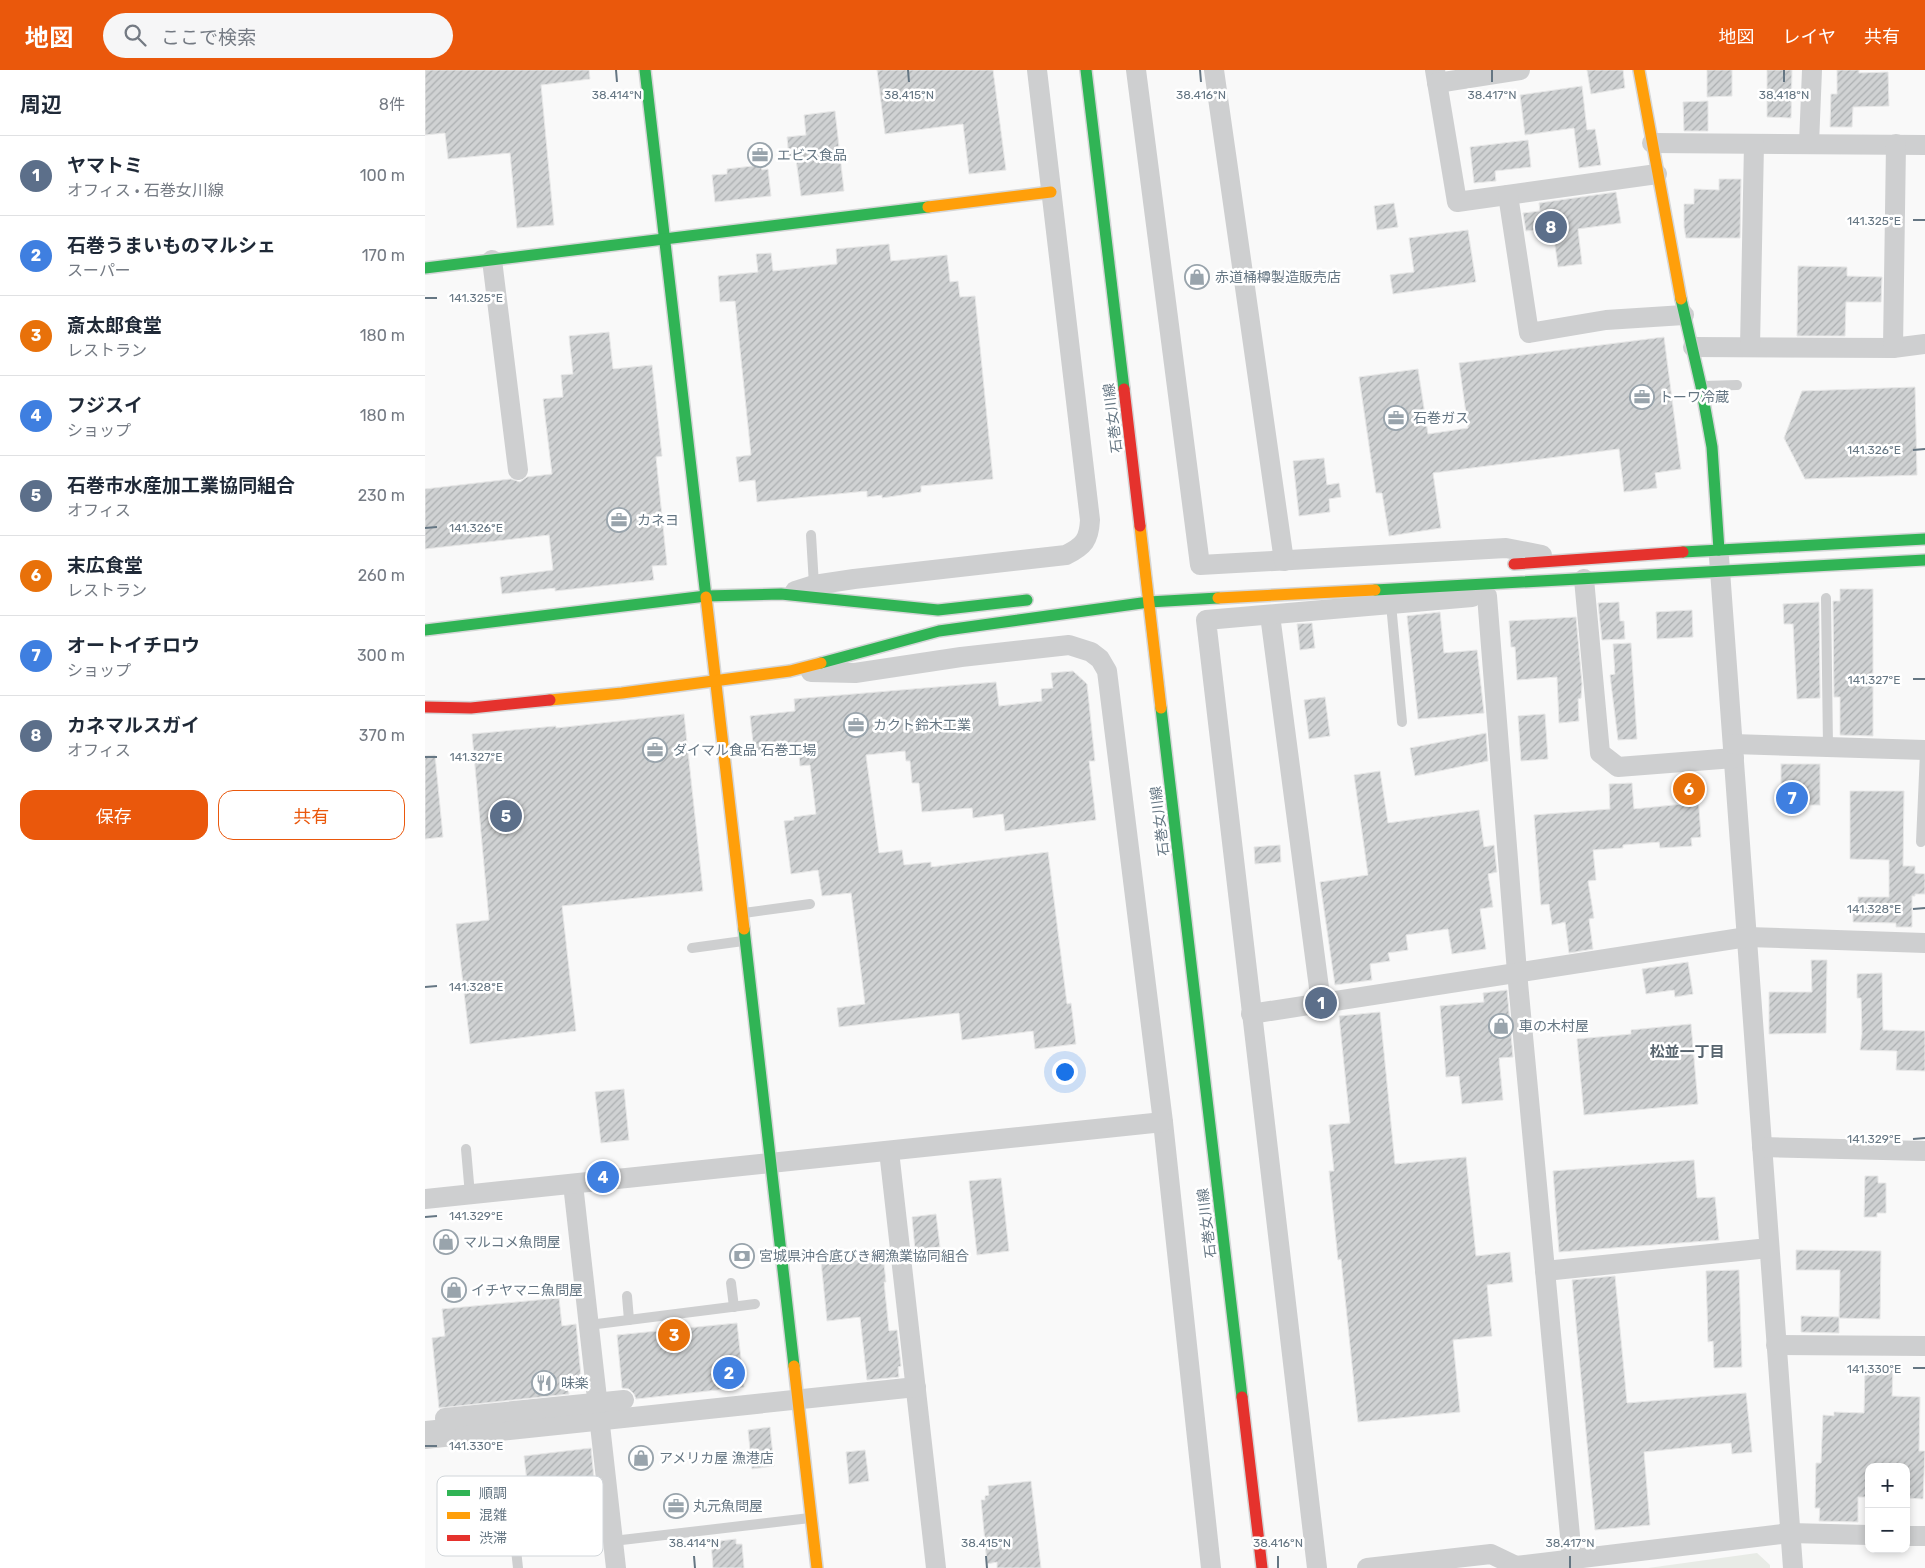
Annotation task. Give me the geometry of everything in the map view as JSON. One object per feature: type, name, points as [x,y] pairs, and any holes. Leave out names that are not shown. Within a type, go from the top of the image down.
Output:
[{"type":"street","points":[[645,70],[817,1568]]},
{"type":"street","points":[[781,594],[814,585],[1066,555],[1084,543],[1089,532],[1090,520],[1037,70]]},
{"type":"street","name":"石巻女川線","points":[[1086,70],[1262,1568]]},
{"type":"street","points":[[1136,70],[1200,565],[1506,548],[1569,560]]},
{"type":"street","points":[[1214,70],[1284,561]]},
{"type":"street","points":[[1520,70],[1436,77],[1457,202],[1657,174]]},
{"type":"street","points":[[1639,70],[1684,315],[1693,347],[1712,447],[1793,1568]]},
{"type":"street","points":[[1809,144],[1811,70]]},
{"type":"street","points":[[1652,143],[1925,144]]},
{"type":"street","points":[[1750,347],[1754,144]]},
{"type":"street","points":[[1893,348],[1896,144]]},
{"type":"street","points":[[425,268],[1051,192]]},
{"type":"street","points":[[1508,195],[1529,333],[1606,320],[1684,315]]},
{"type":"street","points":[[492,260],[518,470]]},
{"type":"street","points":[[1693,347],[1893,348],[1925,344]]},
{"type":"street","points":[[1507,565],[1719,550],[1925,539]]},
{"type":"street","points":[[1907,540],[1909,561]]},
{"type":"street","points":[[425,707],[471,708],[791,671],[939,631],[1149,602],[1925,560]]},
{"type":"street","points":[[1317,1568],[1206,620],[1524,593],[1575,579]]},
{"type":"street","points":[[1575,579],[1600,753],[1618,767],[1733,751],[1828,747],[1925,751]]},
{"type":"street","points":[[425,630],[706,596],[781,594],[938,610],[1043,598]]},
{"type":"street","points":[[1487,596],[1517,972],[1572,1563]]},
{"type":"street","points":[[1270,615],[1321,1003]]},
{"type":"street","points":[[791,671],[855,673],[961,657],[1069,645],[1091,652],[1100,659],[1107,671],[1163,1122],[1211,1568]]},
{"type":"street","points":[[432,719],[471,708]]},
{"type":"street","points":[[1251,1014],[1747,937],[1925,943]]},
{"type":"street","points":[[425,1199],[1163,1122]]},
{"type":"street","points":[[1762,1147],[1925,1151]]},
{"type":"street","points":[[889,1151],[936,1568]]},
{"type":"street","points":[[573,1184],[616,1568]]},
{"type":"street","points":[[1545,1271],[1769,1248]]},
{"type":"street","points":[[1776,1345],[1925,1346]]},
{"type":"street","points":[[425,1440],[915,1387]]},
{"type":"street","points":[[425,1431],[446,1429],[445,1418],[623,1400]]},
{"type":"street","points":[[1367,1568],[1491,1554],[1515,1567],[1572,1563],[1790,1533],[1865,1535]]},
{"type":"street","points":[[1910,1536],[1925,1536]]},
{"type":"lane","points":[[1701,386],[1737,385]]},
{"type":"lane","points":[[811,535],[814,585]]},
{"type":"lane","points":[[1826,598],[1828,747]]},
{"type":"lane","points":[[1391,604],[1402,722]]},
{"type":"lane","points":[[1921,842],[1925,751]]},
{"type":"lane","points":[[742,913],[810,904]]},
{"type":"lane","points":[[692,948],[745,941]]},
{"type":"lane","points":[[466,1149],[470,1195]]},
{"type":"lane","points":[[731,1283],[734,1307]]},
{"type":"lane","points":[[627,1296],[629,1320]]},
{"type":"lane","points":[[589,1325],[755,1304]]},
{"type":"lane","points":[[613,1541],[811,1518]]},
{"type":"shaded area","points":[[1757,1553],[1770,1565],[1770,1568],[1648,1568]]},
{"type":"building","points":[[425,70],[589,70],[590,79],[541,85],[554,225],[517,228],[510,153],[448,159],[445,133],[425,135]]},
{"type":"building","points":[[877,70],[993,70],[1006,170],[969,174],[963,124],[885,134]]},
{"type":"building","points":[[1587,70],[1623,70],[1625,88],[1591,94]]},
{"type":"building","points":[[1707,70],[1732,70],[1732,96],[1707,97]]},
{"type":"building","points":[[1767,70],[1792,70],[1791,118],[1767,117]]},
{"type":"building","points":[[1837,70],[1859,70],[1859,73],[1888,72],[1889,106],[1853,107],[1852,127],[1830,127],[1831,94],[1837,94]]},
{"type":"building","points":[[1582,86],[1587,130],[1595,129],[1601,165],[1579,168],[1574,128],[1525,135],[1520,95]]},
{"type":"building","points":[[1708,101],[1708,131],[1684,131],[1683,102]]},
{"type":"building","points":[[835,111],[844,191],[801,196],[796,159],[789,159],[787,137],[806,135],[804,115]]},
{"type":"building","points":[[1528,140],[1531,167],[1495,171],[1496,181],[1474,183],[1470,147]]},
{"type":"building","points":[[761,165],[762,170],[768,169],[771,196],[715,202],[712,175],[727,174],[727,169]]},
{"type":"building","points":[[1719,179],[1741,179],[1740,238],[1686,238],[1684,204],[1694,204],[1694,189],[1719,190]]},
{"type":"building","points":[[1616,192],[1621,223],[1578,229],[1582,264],[1558,267],[1554,238],[1543,239],[1542,229],[1526,231],[1523,213],[1540,211],[1539,203]]},
{"type":"building","points":[[1394,203],[1398,227],[1377,230],[1374,206]]},
{"type":"building","points":[[1468,230],[1476,282],[1393,294],[1390,275],[1414,272],[1409,238]]},
{"type":"building","points":[[889,244],[891,261],[947,255],[950,282],[958,281],[960,297],[975,296],[993,479],[921,486],[921,492],[882,498],[882,495],[867,497],[867,491],[757,502],[755,480],[739,482],[736,457],[751,455],[735,301],[720,302],[718,276],[758,272],[756,254],[771,253],[773,271],[837,264],[836,249]]},
{"type":"building","points":[[1798,266],[1847,267],[1847,276],[1882,277],[1881,302],[1846,302],[1845,336],[1797,336]]},
{"type":"building","points":[[609,332],[613,369],[652,365],[662,456],[656,457],[667,565],[652,566],[654,580],[555,591],[555,588],[502,594],[500,577],[553,570],[549,535],[425,549],[425,489],[511,479],[520,482],[527,477],[552,474],[543,399],[563,397],[561,375],[573,374],[569,336]]},
{"type":"building","points":[[1664,337],[1681,469],[1655,473],[1657,488],[1624,492],[1619,449],[1433,473],[1441,528],[1389,536],[1382,493],[1376,493],[1359,377],[1418,369],[1428,434],[1468,428],[1459,363]]},
{"type":"building","points":[[1915,387],[1917,475],[1805,479],[1784,438],[1802,391]]},
{"type":"building","points":[[1324,458],[1327,485],[1339,483],[1341,497],[1329,499],[1330,512],[1299,516],[1293,461]]},
{"type":"building","points":[[1840,589],[1873,589],[1873,736],[1840,735],[1840,697],[1834,697],[1833,601],[1840,601]]},
{"type":"building","points":[[1619,602],[1620,621],[1624,621],[1625,639],[1602,640],[1598,603]]},
{"type":"building","points":[[1819,602],[1820,698],[1797,699],[1793,624],[1784,624],[1783,604]]},
{"type":"building","points":[[1692,610],[1693,637],[1657,639],[1656,612]]},
{"type":"building","points":[[1440,612],[1444,653],[1477,650],[1484,713],[1418,719],[1407,616]]},
{"type":"building","points":[[1576,617],[1582,684],[1581,698],[1578,699],[1579,721],[1559,723],[1557,677],[1517,680],[1515,647],[1511,647],[1509,621]]},
{"type":"building","points":[[1312,623],[1315,648],[1300,650],[1297,624]]},
{"type":"building","points":[[1631,643],[1637,739],[1618,740],[1610,675],[1615,674],[1613,644]]},
{"type":"building","points":[[1073,671],[1087,684],[1095,761],[1089,761],[1096,820],[1005,831],[1003,814],[973,818],[972,808],[922,812],[919,783],[912,783],[910,761],[906,761],[905,751],[866,755],[879,853],[902,850],[904,865],[931,862],[931,867],[1048,852],[1067,1004],[1071,1003],[1076,1044],[1035,1049],[1033,1031],[962,1040],[959,1013],[839,1027],[837,1008],[865,1004],[851,893],[822,896],[818,870],[791,874],[784,821],[794,820],[794,817],[816,814],[810,765],[800,766],[798,746],[754,751],[750,716],[795,711],[794,699],[996,682],[999,706],[1042,701],[1041,689],[1053,688],[1051,673]]},
{"type":"building","points":[[1325,697],[1330,736],[1309,739],[1304,700]]},
{"type":"building","points":[[684,714],[703,891],[562,906],[576,1031],[470,1044],[456,924],[489,920],[472,734],[556,726],[556,728]]},
{"type":"building","points":[[1545,714],[1548,759],[1521,761],[1518,716]]},
{"type":"building","points":[[1486,733],[1488,761],[1415,776],[1410,748]]},
{"type":"building","points":[[435,755],[443,837],[425,839],[425,756]]},
{"type":"building","points":[[1781,764],[1820,764],[1820,805],[1781,805]]},
{"type":"building","points":[[1380,771],[1388,823],[1479,810],[1484,847],[1494,845],[1497,872],[1488,874],[1493,907],[1480,909],[1486,949],[1452,954],[1448,929],[1406,935],[1408,950],[1388,953],[1390,961],[1370,964],[1372,980],[1335,985],[1320,882],[1368,875],[1354,775]]},
{"type":"building","points":[[1697,780],[1701,837],[1691,838],[1692,846],[1660,848],[1659,842],[1623,845],[1623,848],[1593,850],[1596,880],[1588,881],[1594,918],[1589,919],[1593,949],[1569,953],[1565,922],[1552,925],[1549,904],[1541,905],[1534,815],[1610,809],[1609,784],[1632,783],[1634,809],[1683,804],[1682,781]]},
{"type":"building","points":[[1850,791],[1904,791],[1903,866],[1915,866],[1915,873],[1925,874],[1925,894],[1915,894],[1915,896],[1912,896],[1912,927],[1896,927],[1896,923],[1853,922],[1853,908],[1858,908],[1858,897],[1889,897],[1889,860],[1850,859]]},
{"type":"building","points":[[1280,845],[1281,862],[1255,864],[1254,847]]},
{"type":"building","points":[[1811,960],[1827,960],[1826,1033],[1769,1034],[1769,992],[1812,992]]},
{"type":"building","points":[[1688,962],[1693,994],[1675,997],[1674,990],[1646,994],[1642,969]]},
{"type":"building","points":[[1882,973],[1883,1030],[1925,1031],[1925,1071],[1896,1070],[1897,1051],[1860,1050],[1862,1034],[1861,998],[1857,998],[1857,974]]},
{"type":"building","points":[[1507,990],[1513,1057],[1499,1058],[1503,1100],[1462,1104],[1459,1076],[1446,1077],[1440,1006],[1484,1002],[1483,993]]},
{"type":"building","points":[[1380,1012],[1395,1164],[1466,1157],[1476,1256],[1510,1252],[1513,1282],[1487,1285],[1492,1336],[1453,1340],[1460,1412],[1358,1422],[1341,1259],[1338,1260],[1329,1171],[1334,1171],[1329,1125],[1350,1123],[1339,1016]]},
{"type":"building","points":[[1691,1024],[1698,1104],[1584,1115],[1577,1039],[1631,1034],[1631,1030]]},
{"type":"building","points":[[624,1089],[629,1140],[601,1143],[595,1092]]},
{"type":"building","points":[[1694,1160],[1697,1198],[1715,1197],[1719,1240],[1559,1252],[1553,1171]]},
{"type":"building","points":[[1865,1176],[1878,1176],[1878,1183],[1886,1183],[1886,1213],[1877,1213],[1877,1217],[1864,1217]]},
{"type":"building","points":[[1001,1178],[1009,1251],[977,1255],[969,1181]]},
{"type":"building","points":[[936,1214],[940,1247],[915,1250],[912,1217]]},
{"type":"building","points":[[1796,1250],[1881,1251],[1880,1319],[1839,1318],[1840,1270],[1796,1270]]},
{"type":"building","points":[[883,1255],[889,1331],[897,1330],[901,1366],[898,1367],[899,1377],[867,1380],[860,1317],[827,1321],[821,1261]]},
{"type":"building","points":[[1739,1270],[1742,1367],[1714,1368],[1713,1341],[1708,1342],[1706,1271]]},
{"type":"building","points":[[1615,1276],[1627,1403],[1746,1393],[1752,1452],[1732,1454],[1731,1443],[1644,1452],[1650,1525],[1595,1530],[1572,1280]]},
{"type":"building","points":[[559,1298],[562,1326],[576,1324],[582,1387],[568,1388],[569,1394],[439,1408],[432,1338],[445,1336],[442,1309]]},
{"type":"building","points":[[1801,1316],[1839,1317],[1839,1333],[1801,1332]]},
{"type":"building","points":[[737,1323],[744,1387],[636,1399],[629,1389],[622,1388],[617,1335]]},
{"type":"building","points":[[1865,1368],[1893,1369],[1892,1396],[1920,1397],[1919,1451],[1925,1451],[1923,1499],[1910,1498],[1910,1463],[1865,1463],[1865,1497],[1858,1497],[1858,1522],[1819,1521],[1820,1508],[1815,1508],[1816,1463],[1821,1463],[1823,1415],[1834,1416],[1834,1412],[1864,1413]]},
{"type":"building","points":[[770,1427],[774,1466],[752,1469],[748,1430]]},
{"type":"building","points":[[591,1448],[594,1476],[526,1476],[524,1456]]},
{"type":"building","points":[[865,1450],[869,1481],[849,1484],[846,1452]]},
{"type":"building","points":[[1031,1481],[1041,1568],[997,1568],[997,1562],[987,1564],[981,1500],[985,1500],[985,1496],[989,1495],[988,1486]]},
{"type":"building","points":[[736,1539],[736,1544],[742,1544],[744,1568],[713,1568],[711,1542]]},
{"type":"traffic: fast","points":[[645,70],[706,597]]},
{"type":"traffic: fast","points":[[1086,70],[1124,389]]},
{"type":"traffic: fast","points":[[425,268],[928,207]]},
{"type":"traffic: fast","points":[[1681,299],[1701,386],[1712,447],[1719,550]]},
{"type":"traffic: fast","points":[[1683,552],[1925,539]]},
{"type":"traffic: fast","points":[[1375,590],[1925,560]]},
{"type":"traffic: fast","points":[[425,630],[706,596],[781,594],[938,610],[1027,600]]},
{"type":"traffic: fast","points":[[821,663],[939,631],[1149,602],[1218,598]]},
{"type":"traffic: fast","points":[[1161,708],[1242,1397]]},
{"type":"traffic: fast","points":[[744,929],[794,1366]]},
{"type":"traffic: slow","points":[[1639,70],[1681,299]]},
{"type":"traffic: slow","points":[[928,207],[1051,192]]},
{"type":"traffic: slow","points":[[1140,526],[1161,708]]},
{"type":"traffic: slow","points":[[1218,598],[1375,590]]},
{"type":"traffic: slow","points":[[706,597],[744,929]]},
{"type":"traffic: slow","points":[[550,700],[622,693],[790,671],[821,663]]},
{"type":"traffic: slow","points":[[794,1366],[817,1568]]},
{"type":"traffic: jam","points":[[1124,389],[1140,526]]},
{"type":"traffic: jam","points":[[1514,564],[1683,552]]},
{"type":"traffic: jam","points":[[425,707],[471,708],[550,700]]},
{"type":"traffic: jam","points":[[1242,1397],[1262,1568]]},
{"type":"place","name":"エビス食品","points":[[760,155]]},
{"type":"place","name":"カネマルスガイ","points":[[1551,227]]},
{"type":"place","name":"赤道桶樽製造販売店","points":[[1197,277]]},
{"type":"place","name":"トーワ冷蔵","points":[[1642,397]]},
{"type":"place","name":"石巻ガス","points":[[1396,418]]},
{"type":"place","name":"カネヨ","points":[[619,520]]},
{"type":"place","name":"カクト鈴木工業","points":[[856,725]]},
{"type":"place","name":"ダイマル食品 石巻工場","points":[[655,750]]},
{"type":"place","name":"末広食堂","points":[[1689,789]]},
{"type":"place","name":"オートイチロウ","points":[[1792,798]]},
{"type":"place","name":"石巻市水産加工業協同組合","points":[[506,816]]},
{"type":"place","name":"ヤマトミ","points":[[1321,1003]]},
{"type":"place","name":"車の木村屋","points":[[1501,1026]]},
{"type":"place","name":"フジスイ","points":[[603,1177]]},
{"type":"place","name":"マルコメ魚問屋","points":[[446,1242]]},
{"type":"place","name":"宮城県沖合底びき網漁業協同組合","points":[[742,1256]]},
{"type":"place","name":"イチヤマニ魚問屋","points":[[454,1290]]},
{"type":"place","name":"斎太郎食堂","points":[[674,1335]]},
{"type":"place","name":"石巻うまいものマルシェ","points":[[729,1373]]},
{"type":"place","name":"味楽","points":[[544,1383]]},
{"type":"place","name":"アメリカ屋 漁港店","points":[[641,1458]]},
{"type":"place","name":"丸元魚問屋","points":[[676,1506]]},
{"type":"district","name":"松並一丁目","points":[[1687,1052]]}]
